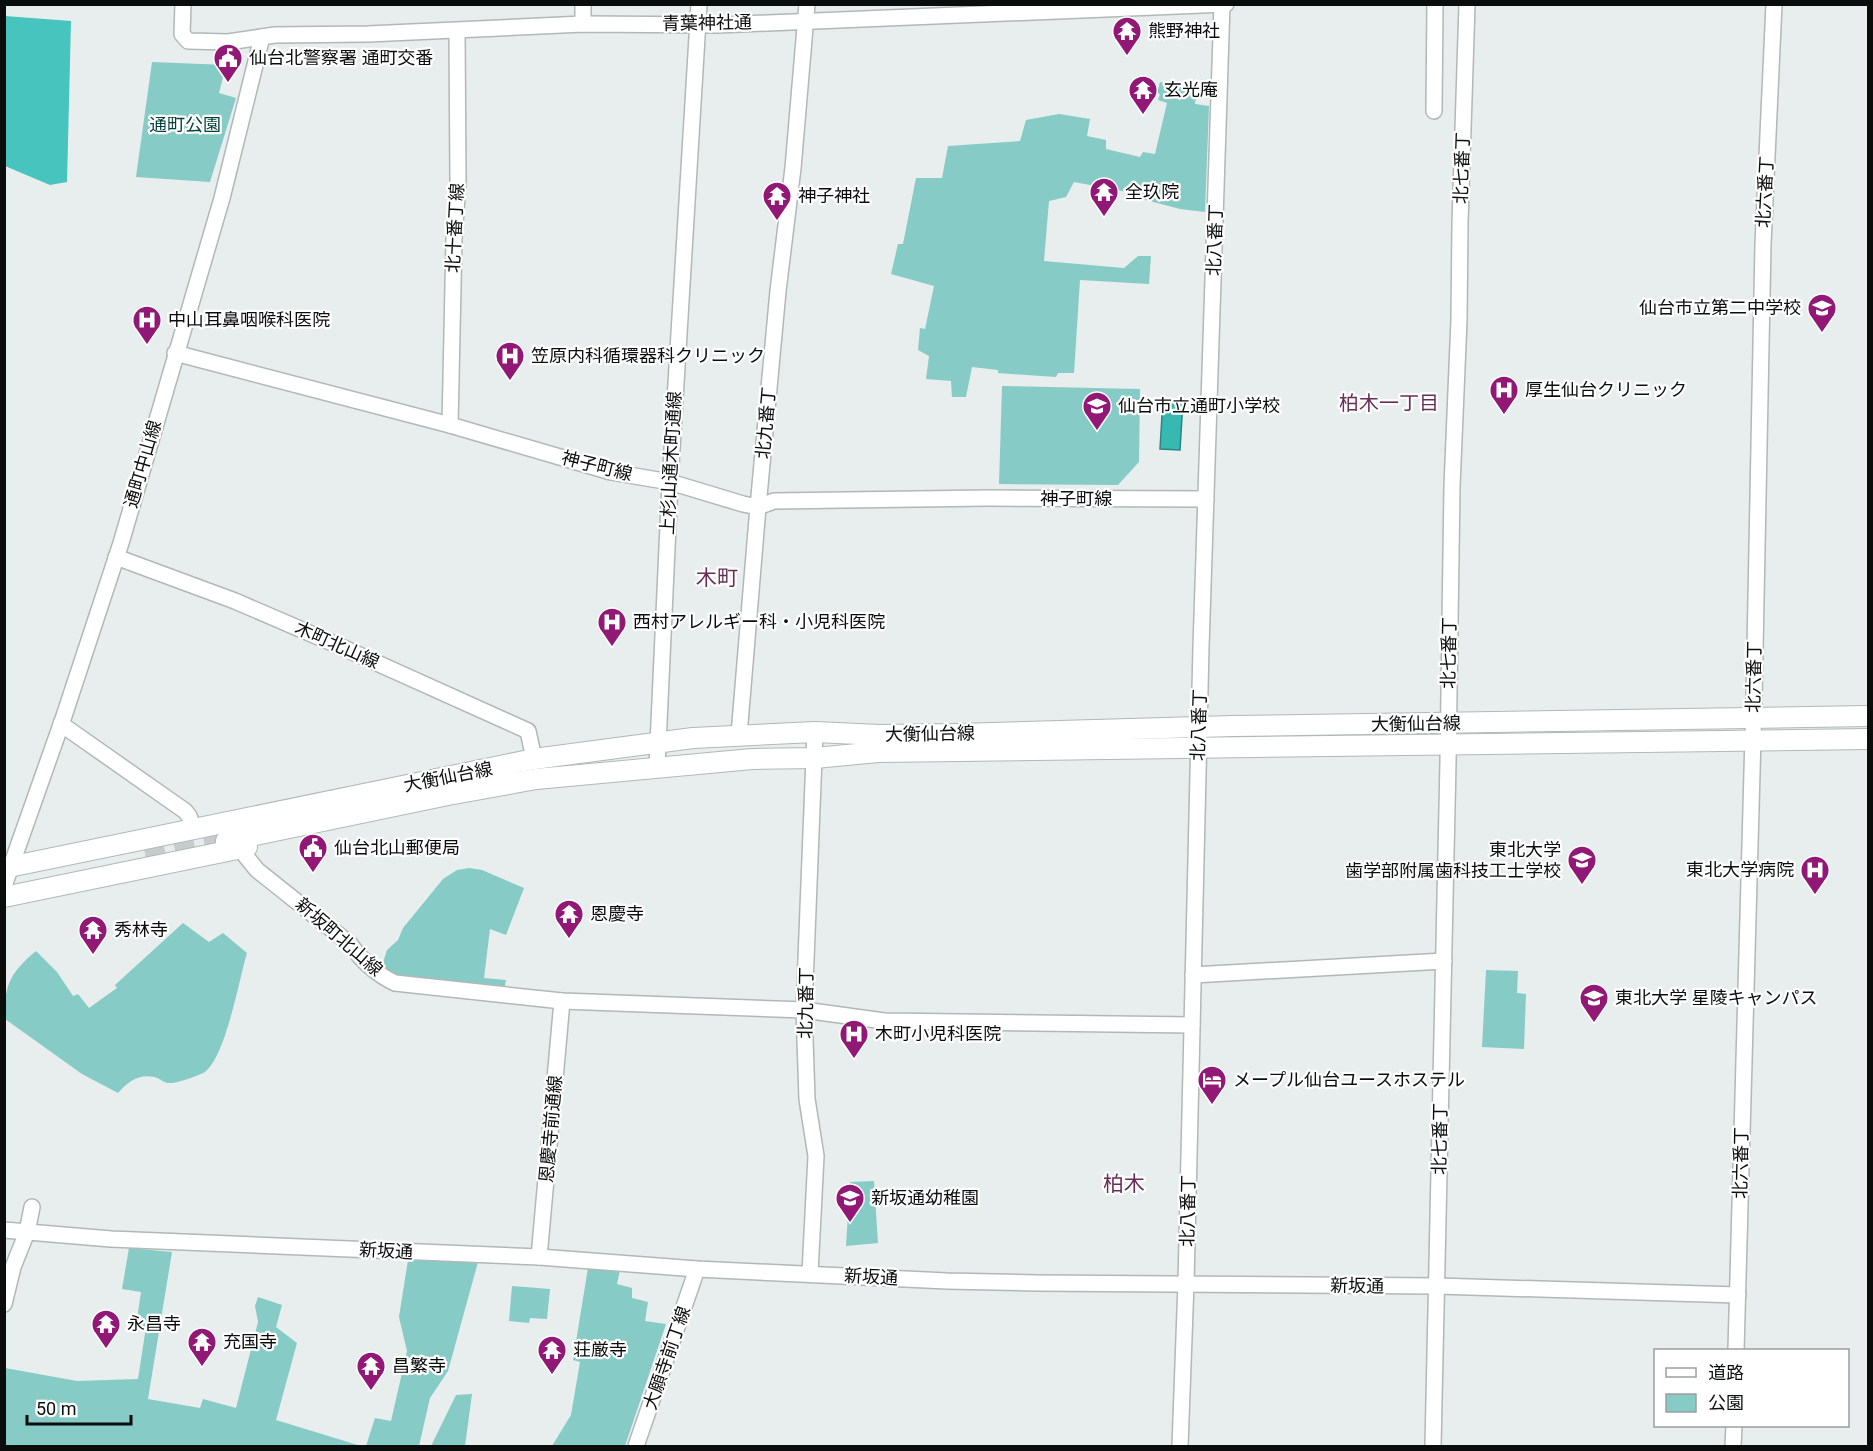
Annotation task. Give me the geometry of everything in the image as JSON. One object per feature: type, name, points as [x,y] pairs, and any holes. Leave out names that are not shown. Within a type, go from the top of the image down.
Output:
[{"type":"main road","name":"大衡仙台線","points":[[8,867],[534,759],[658,742],[739,735],[815,732],[880,735],[1199,727],[1869,717]]},
{"type":"main road","name":"大衡仙台線","points":[[4,897],[233,845],[529,792],[617,772],[657,767],[878,752],[1869,739]]},
{"type":"street","name":"青葉神社通","points":[[183,4],[182,34],[188,41],[228,42],[275,35],[457,31],[583,24],[698,25],[806,12],[944,17],[1224,4]]},
{"type":"street","points":[[583,4],[583,24]]},
{"type":"street","name":"上杉山通木町通線","points":[[657,767],[670,482],[699,4]]},
{"type":"street","name":"北八番丁","points":[[1180,1446],[1199,727],[1224,4]]},
{"type":"street","points":[[1434,111],[1435,4]]},
{"type":"street","name":"北七番丁","points":[[1433,1446],[1449,746],[1452,486],[1459,320],[1467,4]]},
{"type":"street","name":"北六番丁","points":[[1737,1349],[1763,244],[1774,4]]},
{"type":"street","name":"北九番丁","points":[[739,735],[778,291],[793,168],[806,12]]},
{"type":"street","name":"北十番丁線","points":[[450,425],[454,239],[458,182],[457,31]]},
{"type":"street","name":"通町中山線","points":[[4,886],[8,867],[61,724],[116,557],[225,188],[262,37]]},
{"type":"street","name":"神子町線","points":[[176,353],[450,425],[611,471],[670,482],[758,507],[774,501],[888,499],[1206,500]]},
{"type":"street","name":"木町北山線","points":[[116,557],[235,601],[528,731],[534,759]]},
{"type":"street","points":[[61,724],[184,811],[189,816],[194,829]]},
{"type":"street","name":"北九番丁","points":[[810,1273],[816,1155],[807,1099],[804,1010],[815,732]]},
{"type":"street","name":"新坂町北山線","points":[[233,845],[257,870],[350,944],[358,956],[380,975],[395,982],[562,1001],[804,1010],[895,1021],[1192,1025]]},
{"type":"street","points":[[1193,975],[1444,961]]},
{"type":"street","name":"恩慶寺前通線","points":[[539,1257],[562,1001]]},
{"type":"street","points":[[4,1304],[13,1267],[27,1232],[32,1207]]},
{"type":"street","name":"新坂通","points":[[4,1230],[111,1239],[539,1257],[697,1269],[1037,1283],[1438,1286],[1738,1294]]},
{"type":"street","name":"大願寺前丁線","points":[[636,1446],[697,1269]]},
{"type":"street","points":[[1734,1427],[1734,1446]]},
{"type":"green space","name":"通町公園","points":[[152,62],[226,65],[219,93],[236,98],[210,182],[136,177]]},
{"type":"green space","points":[[1160,82],[1195,89],[1197,91],[1195,104],[1209,106],[1205,212],[1180,209],[1127,195],[1127,192],[1074,182],[1066,197],[1049,201],[1044,261],[1124,268],[1138,256],[1151,256],[1149,284],[1080,280],[1074,373],[1058,373],[1056,377],[998,373],[998,370],[972,367],[966,397],[952,397],[951,381],[926,379],[929,356],[918,350],[920,328],[925,329],[934,286],[891,274],[898,244],[903,244],[916,178],[942,178],[948,146],[1020,141],[1026,120],[1059,114],[1090,119],[1087,136],[1106,140],[1106,149],[1140,157],[1143,152],[1155,154],[1167,103],[1158,100]]},
{"type":"green space","points":[[1002,386],[1140,389],[1139,462],[1118,485],[999,484]]},
{"type":"green space","points":[[469,868],[482,870],[524,888],[506,935],[490,929],[484,978],[506,980],[504,991],[399,979],[381,969],[387,950],[398,940],[403,928],[443,879],[457,870]]},
{"type":"green space","points":[[183,923],[209,942],[223,933],[247,953],[226,1033],[213,1062],[204,1073],[171,1083],[148,1076],[138,1078],[118,1093],[82,1074],[5,1019],[6,997],[10,981],[20,966],[36,951],[57,972],[73,996],[78,994],[89,1008],[117,988],[115,985]]},
{"type":"green space","points":[[1486,970],[1518,971],[1517,993],[1526,994],[1524,1049],[1482,1047]]},
{"type":"green space","points":[[874,1181],[878,1243],[846,1246],[850,1182]]},
{"type":"green space","points":[[129,1248],[172,1252],[148,1399],[200,1408],[203,1399],[236,1408],[258,1322],[255,1306],[258,1297],[282,1305],[276,1327],[297,1343],[276,1420],[361,1446],[5,1446],[5,1368],[77,1381],[138,1379],[146,1327],[136,1326],[141,1292],[122,1289]]},
{"type":"green space","points":[[408,1260],[478,1262],[448,1371],[430,1398],[419,1446],[366,1446],[375,1418],[391,1421],[407,1351],[399,1317]]},
{"type":"green space","points":[[588,1268],[620,1270],[617,1284],[632,1288],[632,1298],[648,1302],[645,1321],[666,1324],[625,1446],[552,1446],[571,1415],[580,1362],[573,1360]]},
{"type":"green space","points":[[512,1286],[550,1289],[547,1319],[530,1318],[529,1323],[509,1321]]},
{"type":"green space","points":[[472,1394],[465,1446],[431,1446],[456,1395]]},
{"type":"shaded area","points":[[5,16],[71,21],[67,182],[50,185],[5,166]]},
{"type":"shaded area","points":[[1163,399],[1183,400],[1180,450],[1160,449]]},
{"type":"tunnel","points":[[146,858],[226,841]]},
{"type":"place","name":"熊野神社","points":[[1127,56]]},
{"type":"place","name":"仙台北警察署 通町交番","points":[[228,84]]},
{"type":"place","name":"玄光庵","points":[[1143,116]]},
{"type":"place","name":"全玖院","points":[[1104,218]]},
{"type":"place","name":"神子神社","points":[[777,222]]},
{"type":"place","name":"仙台市立第二中学校","points":[[1822,334]]},
{"type":"place","name":"中山耳鼻咽喉科医院","points":[[147,346]]},
{"type":"place","name":"笠原内科循環器科クリニック","points":[[510,382]]},
{"type":"place","name":"厚生仙台クリニック","points":[[1504,416]]},
{"type":"place","name":"仙台市立通町小学校","points":[[1097,432]]},
{"type":"place","name":"西村アレルギー科・小児科医院","points":[[612,648]]},
{"type":"place","name":"仙台北山郵便局","points":[[313,874]]},
{"type":"place","name":"東北大学 歯学部附属歯科技工士学校","points":[[1582,886]]},
{"type":"place","name":"東北大学病院","points":[[1815,896]]},
{"type":"place","name":"恩慶寺","points":[[569,940]]},
{"type":"place","name":"秀林寺","points":[[93,956]]},
{"type":"place","name":"東北大学 星陵キャンパス","points":[[1594,1024]]},
{"type":"place","name":"木町小児科医院","points":[[854,1060]]},
{"type":"place","name":"メープル仙台ユースホステル","points":[[1212,1106]]},
{"type":"place","name":"新坂通幼稚園","points":[[850,1224]]},
{"type":"place","name":"永昌寺","points":[[106,1350]]},
{"type":"place","name":"充国寺","points":[[202,1368]]},
{"type":"place","name":"荘厳寺","points":[[552,1376]]},
{"type":"place","name":"昌繁寺","points":[[371,1392]]},
{"type":"district","name":"柏木一丁目","points":[[1389,403]]},
{"type":"district","name":"木町","points":[[717,578]]},
{"type":"district","name":"柏木","points":[[1124,1184]]}]
